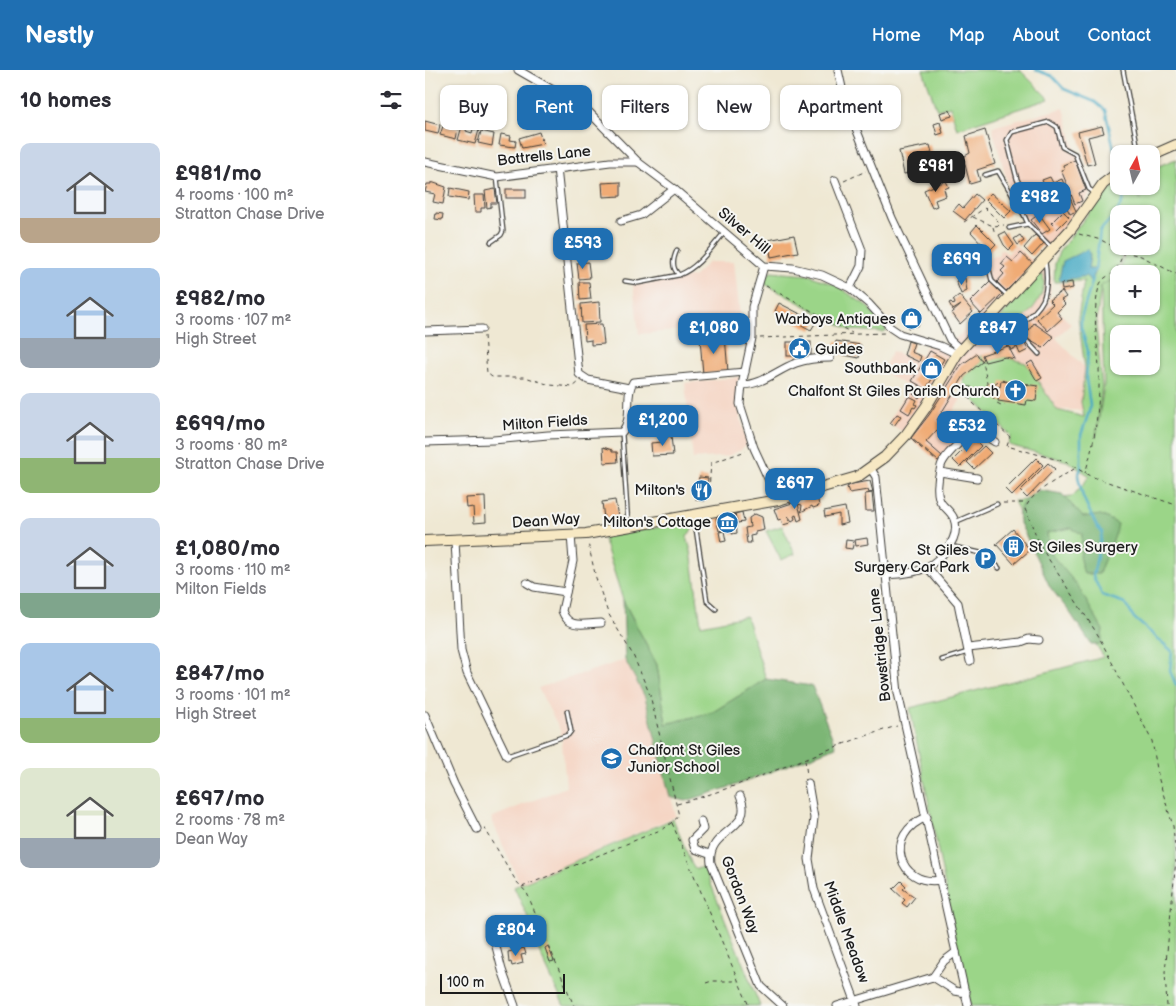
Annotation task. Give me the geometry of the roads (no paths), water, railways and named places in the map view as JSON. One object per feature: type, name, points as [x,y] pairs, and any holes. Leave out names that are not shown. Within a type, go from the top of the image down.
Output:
[{"type":"street","name":"Silver Hill","points":[[519,70],[586,109],[638,162],[764,266],[793,268],[822,275],[850,288],[869,304],[891,328],[900,334],[940,346],[961,349]]},
{"type":"street","points":[[837,70],[845,101],[893,218],[950,340],[961,349]]},
{"type":"street","points":[[1160,152],[1176,145]]},
{"type":"street","name":"Bottrells Lane","points":[[425,162],[497,177],[557,168],[638,162]]},
{"type":"street","points":[[557,168],[579,374],[583,379],[629,388]]},
{"type":"street","name":"Dean Way","points":[[425,542],[571,535],[628,527],[694,516],[712,509],[778,500],[857,477],[871,469],[906,435],[961,349],[1071,229],[1095,193],[1110,179]]},
{"type":"street","points":[[836,182],[862,250],[861,266],[850,288]]},
{"type":"street","points":[[621,221],[641,216],[674,190]]},
{"type":"street","points":[[764,266],[752,307],[752,338],[740,404],[754,448],[778,500]]},
{"type":"street","points":[[425,331],[482,329]]},
{"type":"street","points":[[742,385],[753,385],[795,363],[810,359],[831,358]]},
{"type":"street","points":[[622,432],[626,428],[630,406],[629,388],[633,382],[745,372]]},
{"type":"street","name":"Milton Fields","points":[[425,442],[622,432]]},
{"type":"street","points":[[887,575],[909,573],[927,568],[949,546],[955,532],[955,522],[954,517],[940,502],[937,492],[941,469],[968,434],[983,434],[995,442]]},
{"type":"street","name":"Bowstridge Lane","points":[[871,469],[876,477],[898,693],[968,1006]]},
{"type":"street","points":[[941,469],[977,478]]},
{"type":"street","points":[[571,535],[573,561],[561,611],[565,619],[571,624],[601,623]]},
{"type":"street","points":[[455,541],[461,650],[467,673],[507,756]]},
{"type":"street","points":[[927,568],[958,603],[969,661]]},
{"type":"street","points":[[527,582],[534,586],[565,592]]},
{"type":"street","points":[[968,650],[1021,642],[1029,639],[1039,640]]},
{"type":"street","points":[[425,715],[454,784],[480,827]]},
{"type":"street","name":"Middle Meadow","points":[[808,783],[814,818],[809,859],[815,890],[857,1003]]},
{"type":"street","name":"Gordon Way","points":[[740,796],[743,802],[740,820],[735,827],[714,842],[709,854],[761,986],[783,1006]]},
{"type":"street","points":[[927,817],[915,821],[903,836],[899,848],[901,859],[914,876],[928,882],[941,880]]},
{"type":"street","points":[[701,821],[703,829],[692,840],[695,848],[709,854]]},
{"type":"street","points":[[493,935],[502,970],[515,1006]]},
{"type":"street","points":[[837,1006],[857,1003],[933,977],[944,961],[956,952]]},
{"type":"street","points":[[933,977],[955,991],[966,993]]},
{"type":"lane","points":[[1123,70],[1137,145]]},
{"type":"lane","points":[[1023,214],[1028,203],[1017,178],[1007,140],[1012,132],[1049,122],[1057,127],[1062,147],[1075,154],[1089,189],[1095,193]]},
{"type":"lane","points":[[985,175],[998,171],[1028,224],[1053,249]]},
{"type":"lane","points":[[491,242],[501,235],[503,231],[497,177]]},
{"type":"lane","points":[[1009,228],[1028,224]]},
{"type":"lane","points":[[625,281],[638,283],[679,275],[697,264],[724,232]]},
{"type":"lane","points":[[677,250],[673,258],[673,266],[679,275]]},
{"type":"lane","points":[[977,332],[986,340],[992,341],[1019,325],[1033,313],[1043,298],[1047,280],[1045,258]]},
{"type":"lane","points":[[987,261],[992,282],[1009,297]]},
{"type":"lane","points":[[1019,325],[1025,339],[1039,354]]},
{"type":"lane","points":[[622,432],[628,527]]},
{"type":"lane","points":[[955,522],[997,504]]},
{"type":"lane","points":[[694,516],[707,601],[717,610]]},
{"type":"lane","points":[[949,546],[985,554],[999,568]]},
{"type":"lane","points":[[942,660],[968,650]]},
{"type":"lane","points":[[507,756],[568,735],[571,731],[567,711]]},
{"type":"water","points":[[1088,249],[1090,256],[1088,269],[1097,269],[1091,282],[1086,276],[1061,281],[1059,279],[1063,261]]},
{"type":"waterway","points":[[1036,70],[1052,76],[1064,89],[1095,102],[1105,110],[1113,145]]},
{"type":"waterway","points":[[1095,271],[1100,231],[1117,212],[1123,200],[1123,195]]},
{"type":"waterway","points":[[1093,279],[1081,318],[1081,327],[1088,351],[1086,379],[1090,405],[1081,435],[1081,468],[1078,476],[1083,497],[1097,527],[1102,532],[1093,576],[1102,595],[1125,603],[1134,618],[1172,651],[1170,671],[1176,685]]},
{"type":"place","name":"Warboys Antiques","points":[[912,319]]},
{"type":"place","name":"Guides","points":[[799,349]]},
{"type":"place","name":"Southbank","points":[[932,368]]},
{"type":"place","name":"Chalfont St Giles Parish Church","points":[[1015,391]]},
{"type":"place","name":"Milton's","points":[[701,490]]},
{"type":"place","name":"Milton's Cottage","points":[[727,522]]},
{"type":"place","name":"St Giles Surgery","points":[[1013,547]]},
{"type":"place","name":"St Giles Surgery Car Park","points":[[985,559]]},
{"type":"place","name":"Chalfont St Giles Junior School","points":[[612,759]]}]
